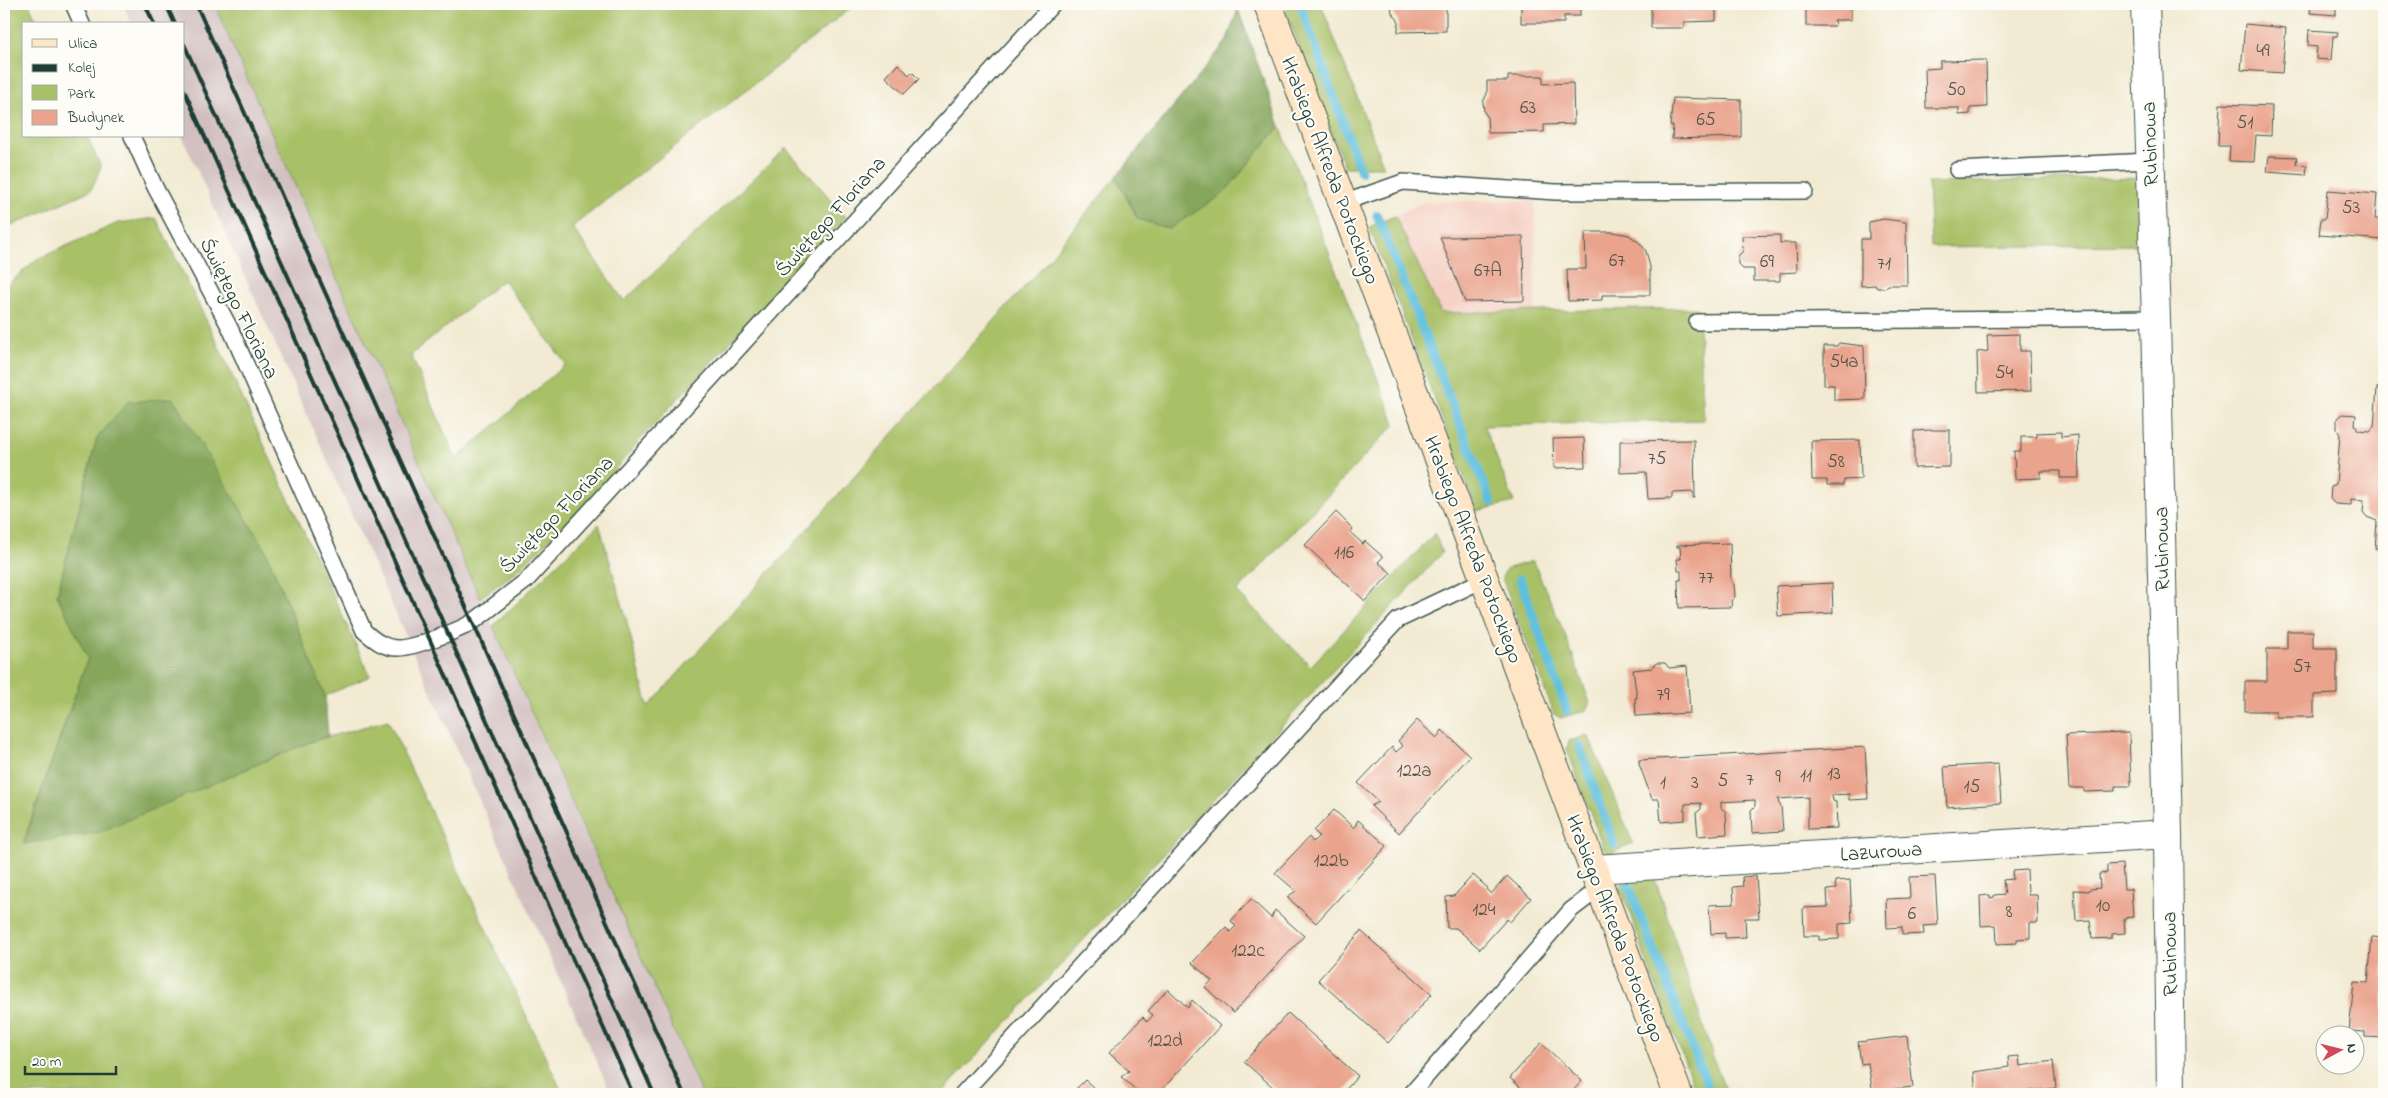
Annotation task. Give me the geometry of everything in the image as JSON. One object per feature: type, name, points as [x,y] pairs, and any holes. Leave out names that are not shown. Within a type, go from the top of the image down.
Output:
[{"type":"street","name":"Hrabiego Alfreda Potockiego","points":[[1268,4],[1678,1094]]},
{"type":"street","name":"Rubinowa","points":[[2145,4],[2156,318],[2168,834],[2171,1094]]},
{"type":"street","name":"Lazurowa","points":[[1598,878],[2168,834]]},
{"type":"lane","points":[[73,4],[81,22]]},
{"type":"lane","name":"Świętego Floriana","points":[[133,138],[155,187],[230,328],[364,631],[383,645],[399,648],[431,641],[473,622],[526,581],[1053,4]]},
{"type":"lane","points":[[1957,170],[2150,161]]},
{"type":"lane","points":[[1343,203],[1403,182],[1556,192],[1806,191]]},
{"type":"lane","points":[[1696,322],[2156,318]]},
{"type":"lane","points":[[962,1094],[1398,620],[1485,579]]},
{"type":"lane","points":[[1411,1094],[1598,878]]},
{"type":"shaded area","points":[[123,4],[214,4],[702,1094],[611,1094],[183,138],[185,138],[185,22],[131,22]]},
{"type":"shaded area","points":[[1535,200],[1535,312],[1441,313],[1395,216],[1423,202]]},
{"type":"green space","points":[[4,4],[29,4],[37,22],[22,22],[22,138],[88,138],[101,167],[91,190],[4,229]]},
{"type":"green space","points":[[214,4],[856,4],[572,227],[624,301],[786,148],[846,217],[647,432],[583,507],[516,572],[480,598]],"holes":[[[503,280],[566,364],[456,459],[411,355]]]},
{"type":"green space","points":[[1290,4],[1321,4],[1384,167],[1345,167],[1286,11]]},
{"type":"green space","points":[[1238,9],[1280,126],[1223,194],[1169,229],[1138,219],[1116,177],[1226,42]]},
{"type":"green space","points":[[1280,126],[1395,424],[1237,592],[1311,666],[1435,533],[1442,553],[941,1094],[702,1094],[493,626],[599,524],[625,614],[648,707],[1044,265],[1116,177],[1138,219],[1223,194]]},
{"type":"green space","points":[[2138,178],[2142,245],[1931,247],[1928,183]]},
{"type":"green space","points":[[1395,216],[1441,313],[1698,308],[1704,420],[1484,426],[1514,502],[1477,511],[1369,227]]},
{"type":"green space","points":[[156,218],[213,334],[370,676],[325,696],[265,549],[97,438],[57,595],[88,658],[23,843],[310,742],[388,720],[563,1094],[4,1094],[4,288],[37,259],[118,223]]},
{"type":"green space","points":[[173,398],[265,549],[325,696],[328,736],[100,832],[23,844],[88,658],[57,595],[97,438],[128,402]]},
{"type":"green space","points":[[1533,561],[1564,632],[1590,703],[1585,711],[1560,718],[1554,714],[1502,578],[1506,569]]},
{"type":"green space","points":[[1588,735],[1633,843],[1610,854],[1604,850],[1567,749],[1569,741]]},
{"type":"green space","points":[[1636,873],[1655,879],[1716,1066],[1727,1092],[1697,1094],[1646,961],[1631,913],[1618,887]]},
{"type":"building","points":[[1391,4],[1446,4],[1446,31],[1398,32],[1398,20],[1392,13]]},
{"type":"building","points":[[1521,4],[1580,4],[1580,16],[1564,16],[1564,23],[1521,23]]},
{"type":"building","points":[[1651,4],[1716,4],[1716,21],[1684,22],[1684,28],[1651,28]]},
{"type":"building","points":[[1799,4],[1851,4],[1851,20],[1834,20],[1835,26],[1806,26],[1806,8],[1799,8]]},
{"type":"building","points":[[2311,4],[2336,4],[2336,15],[2310,13]]},
{"type":"building","points":[[2245,24],[2286,28],[2282,73],[2241,70]]},
{"type":"building","points":[[2309,30],[2338,32],[2337,36],[2333,36],[2331,60],[2316,59],[2317,47],[2308,46]]},
{"type":"building","points":[[1986,60],[1987,107],[1970,108],[1970,114],[1959,115],[1959,108],[1926,108],[1925,69],[1940,68],[1940,61]]},
{"type":"building","points":[[898,64],[909,75],[912,72],[919,79],[904,94],[886,77]]},
{"type":"building","points":[[1508,76],[1543,76],[1543,84],[1573,83],[1574,124],[1544,125],[1544,132],[1488,133],[1487,116],[1484,112],[1483,102],[1487,94],[1487,81],[1508,81]]},
{"type":"building","points":[[1673,98],[1741,100],[1741,137],[1672,139],[1673,126],[1670,126]]},
{"type":"building","points":[[2220,104],[2272,106],[2271,136],[2256,135],[2254,162],[2229,161],[2230,146],[2218,146]]},
{"type":"building","points":[[2269,156],[2297,157],[2296,164],[2307,165],[2306,175],[2267,172]]},
{"type":"building","points":[[2328,190],[2377,194],[2375,219],[2384,219],[2384,240],[2319,235],[2321,219],[2325,219]]},
{"type":"building","points":[[1884,219],[1906,222],[1907,285],[1888,285],[1885,288],[1877,288],[1875,285],[1861,286],[1861,239],[1869,239],[1869,222]]},
{"type":"building","points":[[1585,232],[1613,232],[1629,235],[1640,243],[1646,251],[1650,267],[1650,295],[1602,295],[1602,300],[1568,301],[1567,269],[1586,269]]},
{"type":"building","points":[[1780,235],[1780,243],[1796,243],[1797,272],[1780,273],[1780,281],[1754,281],[1754,269],[1743,269],[1738,264],[1738,256],[1743,251],[1742,236]]},
{"type":"building","points":[[1523,236],[1524,301],[1465,302],[1440,237]]},
{"type":"building","points":[[2020,334],[2020,351],[2030,351],[2031,391],[1978,392],[1977,352],[1988,351],[1987,335]]},
{"type":"building","points":[[1839,343],[1864,346],[1865,399],[1834,400],[1834,385],[1824,385],[1824,346],[1837,346]]},
{"type":"building","points":[[2384,382],[2384,549],[2375,548],[2377,521],[2367,517],[2363,512],[2364,500],[2351,499],[2351,505],[2335,504],[2330,499],[2331,487],[2336,484],[2340,435],[2337,429],[2337,418],[2342,414],[2356,415],[2355,424],[2358,430],[2370,431],[2374,426],[2377,388]]},
{"type":"building","points":[[1950,430],[1950,467],[1914,468],[1914,431]]},
{"type":"building","points":[[2061,432],[2061,437],[2078,435],[2079,478],[2060,478],[2060,471],[2041,471],[2041,478],[2015,479],[2014,451],[2021,451],[2021,437],[2037,437],[2037,433]]},
{"type":"building","points":[[1584,438],[1585,467],[1554,468],[1553,439]]},
{"type":"building","points":[[1694,440],[1695,498],[1693,498],[1693,492],[1672,493],[1672,498],[1648,499],[1646,472],[1620,473],[1620,441]]},
{"type":"building","points":[[1860,440],[1861,479],[1844,480],[1843,485],[1827,485],[1827,480],[1812,480],[1811,441]]},
{"type":"building","points":[[1336,512],[1353,529],[1350,532],[1363,544],[1365,541],[1383,557],[1378,562],[1391,573],[1365,601],[1305,545]]},
{"type":"building","points":[[1730,543],[1731,581],[1734,585],[1735,597],[1731,601],[1732,607],[1679,608],[1678,580],[1681,580],[1681,571],[1678,571],[1677,559],[1681,559],[1680,547],[1677,547],[1677,545]]},
{"type":"building","points":[[1832,583],[1833,613],[1778,616],[1776,586]]},
{"type":"building","points":[[2287,631],[2313,631],[2313,648],[2337,648],[2337,694],[2314,695],[2314,717],[2276,717],[2276,711],[2245,711],[2245,681],[2267,681],[2267,649],[2287,649]]},
{"type":"building","points":[[1656,663],[1665,663],[1669,668],[1687,666],[1690,713],[1636,716],[1635,698],[1637,698],[1633,670],[1652,668]]},
{"type":"building","points":[[1417,720],[1437,738],[1442,730],[1470,756],[1399,833],[1371,806],[1379,802],[1358,783],[1392,747],[1396,752],[1403,746],[1398,741]]},
{"type":"building","points":[[2129,733],[2131,786],[2115,786],[2115,791],[2084,792],[2084,788],[2069,788],[2066,735]]},
{"type":"building","points":[[1865,747],[1868,799],[1849,800],[1849,794],[1832,795],[1833,801],[1836,802],[1837,828],[1808,829],[1808,797],[1778,799],[1781,806],[1783,831],[1752,833],[1751,810],[1755,806],[1755,800],[1721,802],[1721,808],[1726,812],[1727,834],[1698,836],[1696,813],[1701,809],[1701,803],[1685,804],[1685,820],[1661,822],[1659,799],[1652,799],[1639,764],[1639,760]]},
{"type":"building","points":[[1998,764],[2001,803],[1947,807],[1944,767]]},
{"type":"building","points":[[1334,810],[1354,828],[1358,820],[1387,846],[1316,923],[1287,897],[1296,891],[1275,873],[1309,837],[1313,842],[1319,836],[1314,831]]},
{"type":"building","points":[[2122,864],[2124,889],[2131,889],[2133,917],[2124,918],[2125,933],[2112,934],[2112,938],[2092,939],[2090,920],[2076,921],[2074,890],[2089,891],[2090,889],[2100,888],[2099,874],[2107,873],[2107,865]]},
{"type":"building","points":[[2027,870],[2028,895],[2037,895],[2038,923],[2030,923],[2030,938],[2017,939],[2017,943],[1997,944],[1996,925],[1981,926],[1980,896],[1990,895],[1990,898],[1994,897],[1994,895],[2005,894],[2003,880],[2013,879],[2012,871]]},
{"type":"building","points":[[1473,875],[1488,888],[1486,889],[1491,894],[1507,876],[1531,898],[1510,922],[1507,919],[1480,949],[1456,928],[1447,928],[1446,897],[1454,896]]},
{"type":"building","points":[[1756,876],[1759,918],[1745,918],[1746,937],[1725,938],[1725,933],[1711,934],[1709,905],[1734,904],[1733,887],[1743,886],[1742,877]]},
{"type":"building","points":[[1935,876],[1938,925],[1923,926],[1924,934],[1902,935],[1902,927],[1887,928],[1886,899],[1910,898],[1909,877]]},
{"type":"building","points":[[1850,880],[1852,923],[1839,924],[1839,939],[1819,940],[1819,936],[1804,936],[1803,908],[1828,907],[1827,890],[1836,889],[1835,881]]},
{"type":"building","points":[[1251,899],[1271,918],[1275,910],[1304,936],[1233,1013],[1205,987],[1212,981],[1192,963],[1226,927],[1230,932],[1236,926],[1231,921]]},
{"type":"building","points":[[1361,931],[1432,994],[1388,1043],[1318,980]]},
{"type":"building","points":[[2372,937],[2384,938],[2384,1038],[2366,1037],[2366,1026],[2350,1026],[2354,982],[2368,983]]},
{"type":"building","points":[[1168,989],[1188,1008],[1192,1000],[1220,1026],[1158,1094],[1141,1094],[1121,1077],[1129,1071],[1109,1053],[1143,1017],[1147,1022],[1153,1015],[1148,1011]]},
{"type":"building","points":[[1288,1013],[1358,1076],[1342,1094],[1281,1094],[1244,1062]]},
{"type":"building","points":[[1907,1036],[1913,1087],[1894,1089],[1895,1094],[1873,1094],[1868,1063],[1861,1064],[1858,1042]]},
{"type":"building","points":[[1541,1043],[1582,1081],[1571,1093],[1573,1094],[1528,1094],[1510,1078]]},
{"type":"building","points":[[2019,1056],[2020,1066],[2053,1061],[2056,1088],[2002,1094],[1976,1094],[1974,1072],[2009,1067],[2008,1057]]},
{"type":"building","points":[[1085,1080],[1101,1094],[1071,1094]]},
{"type":"waterway","points":[[1300,4],[1361,172]]},
{"type":"waterway","points":[[1377,215],[1491,502]]},
{"type":"waterway","points":[[1520,579],[1567,711]]},
{"type":"waterway","points":[[1579,745],[1614,844]]},
{"type":"waterway","points":[[1628,885],[1707,1084]]},
{"type":"railway","points":[[145,4],[153,22]]},
{"type":"railway","points":[[166,4],[174,22]]},
{"type":"railway","points":[[196,4],[684,1094]]},
{"type":"railway","points":[[185,46],[654,1094]]},
{"type":"railway","points":[[185,92],[633,1094]]}]
